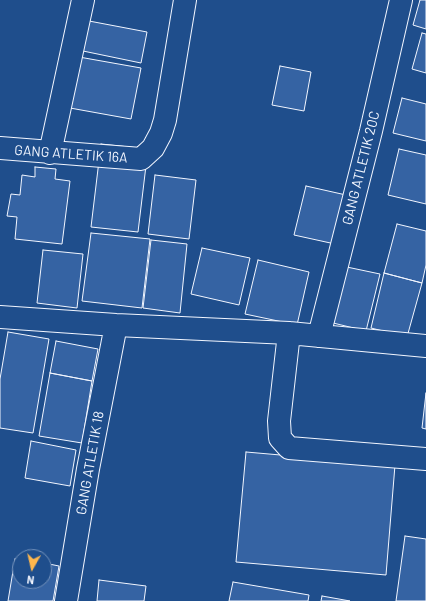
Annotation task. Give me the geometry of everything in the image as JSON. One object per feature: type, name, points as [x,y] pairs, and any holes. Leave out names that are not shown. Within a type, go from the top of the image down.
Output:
[{"type":"street","points":[[50,153],[83,0]]},
{"type":"street","name":"GANG ATLETIK 16A","points":[[0,148],[141,159],[153,148],[166,120],[185,0]]},
{"type":"street","name":"GANG ATLETIK 20C","points":[[319,336],[371,131],[401,0]]},
{"type":"street","points":[[0,318],[289,333],[426,346]]},
{"type":"street","name":"GANG ATLETIK 18","points":[[66,601],[88,469],[116,325]]},
{"type":"street","points":[[289,333],[279,421],[280,438],[289,448],[426,458]]},
{"type":"building","points":[[420,0],[426,0],[426,29],[413,25]]},
{"type":"building","points":[[89,21],[147,32],[141,63],[83,51]]},
{"type":"building","points":[[422,33],[426,34],[426,73],[412,69]]},
{"type":"building","points":[[79,57],[141,68],[131,119],[70,108]]},
{"type":"building","points":[[280,66],[311,72],[304,111],[272,105]]},
{"type":"building","points":[[402,98],[426,104],[426,141],[393,133]]},
{"type":"building","points":[[101,144],[148,149],[138,232],[91,227]]},
{"type":"building","points":[[399,149],[426,155],[426,204],[388,195]]},
{"type":"building","points":[[35,167],[56,169],[55,179],[70,181],[62,244],[15,239],[17,217],[7,216],[11,194],[20,195],[22,175],[35,177]]},
{"type":"building","points":[[155,175],[196,180],[189,239],[148,234]]},
{"type":"building","points":[[306,186],[346,195],[335,244],[294,235]]},
{"type":"building","points":[[397,224],[426,231],[426,265],[422,283],[384,273]]},
{"type":"building","points":[[91,233],[150,239],[142,308],[82,301]]},
{"type":"building","points":[[151,240],[187,244],[180,313],[143,308]]},
{"type":"building","points":[[202,248],[250,258],[239,305],[191,294]]},
{"type":"building","points":[[43,250],[83,254],[77,308],[37,303]]},
{"type":"building","points":[[258,260],[309,272],[297,325],[245,314]]},
{"type":"building","points":[[342,266],[380,274],[366,331],[329,322]]},
{"type":"building","points":[[384,273],[422,283],[407,337],[371,328]]},
{"type":"building","points":[[8,332],[49,339],[33,433],[0,428],[0,379]]},
{"type":"building","points":[[56,341],[98,349],[92,381],[50,373]]},
{"type":"building","points":[[50,373],[92,381],[82,443],[39,436]]},
{"type":"building","points":[[426,393],[426,429],[422,428]]},
{"type":"building","points":[[31,441],[76,450],[70,486],[25,478]]},
{"type":"building","points":[[246,452],[395,465],[386,575],[236,562]]},
{"type":"building","points":[[405,536],[426,539],[426,601],[396,601]]},
{"type":"building","points":[[52,565],[59,566],[53,601],[8,601],[12,577],[12,589],[52,589]]},
{"type":"building","points":[[99,580],[146,586],[144,601],[97,601]]},
{"type":"building","points":[[233,582],[309,595],[308,601],[229,601]]},
{"type":"building","points":[[322,596],[350,601],[321,601]]}]
